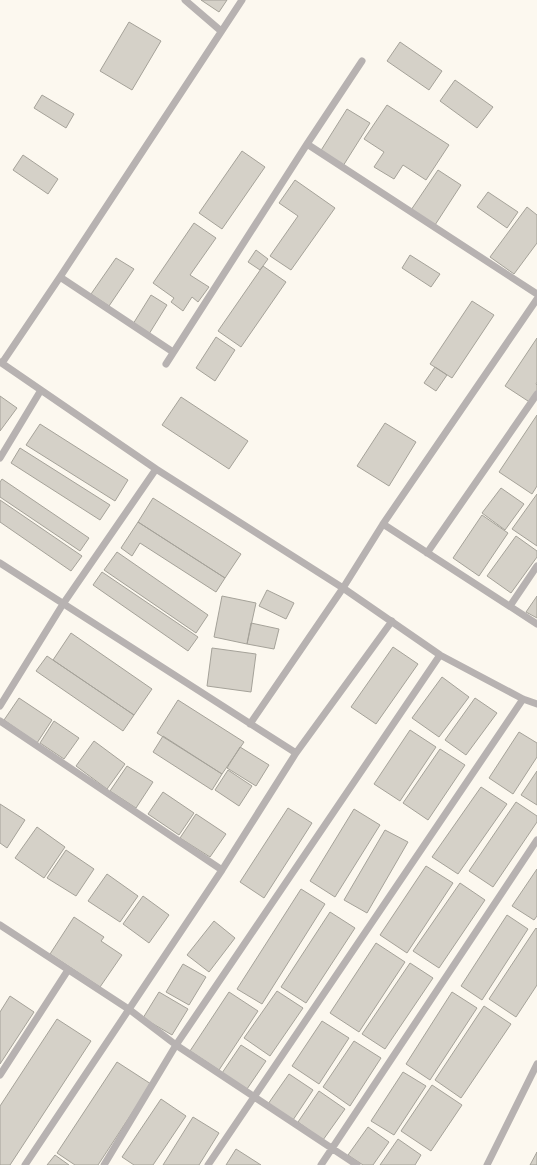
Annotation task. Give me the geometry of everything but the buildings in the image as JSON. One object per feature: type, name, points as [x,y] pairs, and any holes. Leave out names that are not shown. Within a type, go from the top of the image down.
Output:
[{"type":"lane","points":[[185,0],[221,31]]},
{"type":"lane","points":[[242,0],[60,277],[1,362],[156,470],[343,588],[440,655],[523,699],[537,704]]},
{"type":"lane","points":[[166,364],[362,61]]},
{"type":"lane","points":[[307,144],[537,294]]},
{"type":"lane","points":[[60,277],[173,352]]},
{"type":"lane","points":[[250,724],[343,588],[383,524],[537,300]]},
{"type":"lane","points":[[0,458],[41,390]]},
{"type":"lane","points":[[428,553],[537,394]]},
{"type":"lane","points":[[0,706],[63,604],[156,470]]},
{"type":"lane","points":[[383,524],[537,624]]},
{"type":"lane","points":[[0,563],[296,753]]},
{"type":"lane","points":[[510,606],[537,566]]},
{"type":"lane","points":[[25,1165],[130,1010],[222,870],[296,753],[392,621]]},
{"type":"lane","points":[[104,1165],[176,1045],[440,655]]},
{"type":"lane","points":[[208,1165],[253,1096],[523,699]]},
{"type":"lane","points":[[0,721],[222,870]]},
{"type":"lane","points":[[321,1165],[537,840]]},
{"type":"lane","points":[[0,925],[130,1010],[176,1045],[357,1165]]},
{"type":"lane","points":[[0,1075],[68,970]]},
{"type":"lane","points":[[487,1165],[537,1064]]}]
